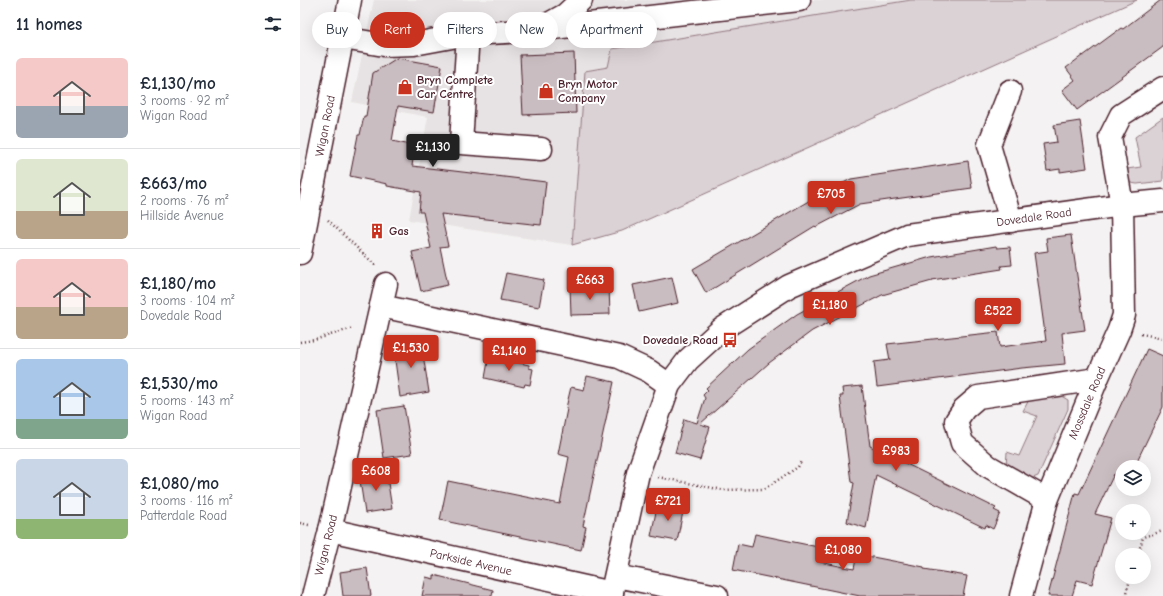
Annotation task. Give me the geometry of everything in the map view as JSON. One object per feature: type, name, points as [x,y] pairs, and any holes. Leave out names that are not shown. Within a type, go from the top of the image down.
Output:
[{"type":"street","name":"Wigan Road","points":[[348,12],[350,0]]},
{"type":"street","points":[[558,19],[565,15],[581,0]]},
{"type":"street","points":[[558,27],[798,0]]},
{"type":"street","points":[[362,41],[384,45],[414,44],[433,40]]},
{"type":"street","name":"Wigan Road","points":[[300,253],[341,48]]},
{"type":"street","points":[[467,48],[461,143],[541,149]]},
{"type":"street","name":"Mossdale Road","points":[[1020,596],[1047,500],[1124,315],[1122,205],[1110,137],[1121,115],[1163,88]]},
{"type":"street","points":[[1010,91],[989,145],[1011,221]]},
{"type":"street","name":"Dovedale Road","points":[[613,588],[638,473],[669,384],[688,360],[722,329],[789,286],[907,235],[1122,205],[1163,201]]},
{"type":"street","name":"Wigan Road","points":[[314,596],[386,284]]},
{"type":"street","points":[[380,313],[619,357],[649,371],[669,384]]},
{"type":"street","points":[[1047,500],[988,466],[962,443],[956,421],[964,409],[978,397],[1097,379]]},
{"type":"street","name":"Parkside Avenue","points":[[330,530],[613,588],[717,596]]},
{"type":"path","points":[[323,216],[379,270],[386,284]]},
{"type":"path","points":[[300,342],[314,340],[380,313]]},
{"type":"path","points":[[638,473],[723,490],[764,489],[798,467],[802,460]]},
{"type":"path","points":[[1140,548],[1143,537],[1163,531]]},
{"type":"path","points":[[1125,596],[1129,584]]},
{"type":"shaded area","points":[[374,0],[911,0],[657,42],[657,12],[566,12],[566,48],[618,48],[612,49],[608,67],[585,71],[572,245],[409,220],[428,117],[352,102],[370,19],[370,48],[425,48],[425,12],[371,12]]},
{"type":"shaded area","points":[[911,0],[1137,0],[622,231],[572,245],[585,71],[608,67],[612,49],[657,48],[657,42]]},
{"type":"shaded area","points":[[1163,117],[1163,181],[1137,184],[1125,182],[1122,172],[1127,169],[1141,167],[1135,137]]},
{"type":"shaded area","points":[[1058,394],[1068,400],[1068,409],[1038,476],[1028,480],[1006,466],[1007,452],[1019,456],[1037,416],[1023,411],[1031,396]]},
{"type":"building","points":[[1163,0],[1163,47],[1077,110],[1062,90],[1075,80],[1066,68],[1121,28],[1123,29]]},
{"type":"building","points":[[574,53],[576,113],[523,115],[520,55]]},
{"type":"building","points":[[397,58],[442,66],[434,112],[398,106],[392,141],[415,146],[412,166],[546,182],[541,225],[441,214],[448,246],[440,247],[448,285],[421,291],[412,252],[431,248],[423,212],[419,212],[421,192],[387,186],[387,184],[350,176],[358,135],[360,135],[364,116],[366,116],[373,73]]},
{"type":"building","points":[[1080,121],[1087,168],[1060,172],[1060,169],[1047,171],[1043,144],[1057,142],[1054,125]]},
{"type":"building","points":[[968,161],[972,188],[860,204],[816,227],[815,226],[706,293],[693,269],[812,199],[851,179]]},
{"type":"building","points":[[1071,235],[1085,330],[1062,333],[1065,364],[1022,368],[877,387],[874,362],[890,360],[887,344],[998,332],[1000,347],[1046,341],[1034,253],[1048,251],[1046,238]]},
{"type":"building","points":[[996,246],[997,248],[1010,247],[1012,265],[1001,266],[1002,269],[932,280],[882,295],[812,331],[769,363],[700,424],[710,427],[700,460],[675,453],[684,419],[697,423],[705,398],[703,395],[708,390],[706,388],[748,349],[797,314],[869,275],[931,257]]},
{"type":"building","points":[[506,273],[544,280],[539,307],[500,300]]},
{"type":"building","points":[[672,277],[678,303],[639,312],[633,285]]},
{"type":"building","points":[[570,286],[581,288],[609,287],[610,314],[571,315]]},
{"type":"building","points":[[421,342],[429,392],[400,397],[393,346]]},
{"type":"building","points":[[1147,349],[1163,356],[1163,407],[1137,460],[1115,460],[1115,474],[1095,514],[1111,518],[1092,584],[1077,580],[1072,596],[1048,596],[1075,493],[1079,494]]},
{"type":"building","points":[[489,356],[529,365],[529,368],[533,369],[530,385],[525,384],[524,387],[485,378]]},
{"type":"building","points":[[587,376],[614,382],[583,526],[586,527],[581,550],[440,520],[448,481],[560,504],[569,457],[558,454],[566,408],[571,387],[584,390]]},
{"type":"building","points":[[862,386],[870,446],[996,508],[994,510],[1000,513],[993,529],[986,525],[985,528],[876,475],[866,528],[847,522],[854,483],[851,482],[840,396],[843,396],[842,388]]},
{"type":"building","points":[[404,406],[412,454],[384,458],[377,410]]},
{"type":"building","points":[[386,470],[392,509],[365,513],[359,474]]},
{"type":"building","points":[[658,502],[684,507],[677,541],[651,536]]},
{"type":"building","points":[[755,534],[823,548],[820,562],[854,569],[857,554],[924,567],[924,569],[967,576],[963,596],[860,596],[733,570],[738,544],[752,547]]},
{"type":"building","points":[[367,568],[371,596],[343,596],[340,572]]},
{"type":"building","points":[[434,575],[493,590],[492,596],[422,596],[426,577],[434,579]]},
{"type":"place","name":"Bryn Complete Car Centre","points":[[405,87]]},
{"type":"place","name":"Bryn Motor Company","points":[[546,91]]},
{"type":"place","name":"Gas","points":[[377,231]]},
{"type":"place","name":"Dovedale Road","points":[[730,340]]}]
